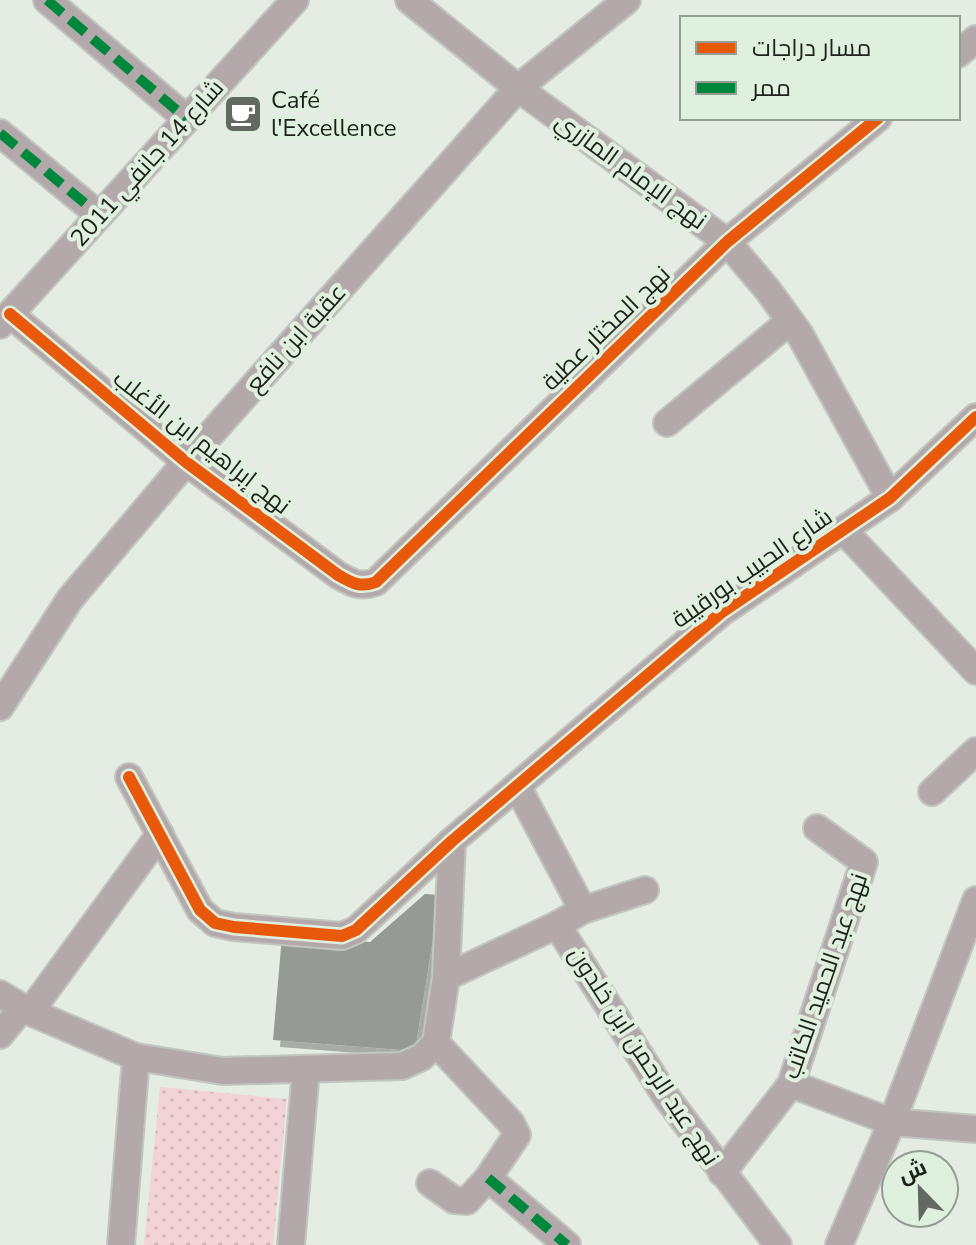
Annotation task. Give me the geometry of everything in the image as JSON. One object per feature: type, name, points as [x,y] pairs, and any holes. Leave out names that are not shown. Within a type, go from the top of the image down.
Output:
[{"type":"street","points":[[47,0],[187,119]]},
{"type":"street","name":"شارع 14 جانفي 2011","points":[[5,319],[295,0]]},
{"type":"street","name":"نهج الإمام المازري","points":[[409,0],[518,88],[727,242],[790,321],[830,385],[890,498]]},
{"type":"street","name":"عقبة ابن نافع","points":[[0,707],[70,599],[186,462],[518,88],[627,0]]},
{"type":"street","name":"نهج المختار عطية","points":[[376,582],[727,242],[876,120]]},
{"type":"street","points":[[0,133],[99,215]]},
{"type":"street","name":"نهج إبراهيم ابن الأغلب","points":[[5,319],[186,462],[338,575],[355,585],[366,586],[376,582]]},
{"type":"street","points":[[667,423],[790,321]]},
{"type":"street","name":"شارع الحبيب بورقيبة","points":[[160,834],[200,910],[215,923],[342,936],[356,930],[452,841],[722,612],[890,498],[976,417]]},
{"type":"street","points":[[844,531],[976,671]]},
{"type":"street","points":[[932,792],[976,751]]},
{"type":"street","points":[[0,1035],[17,1005],[160,834],[129,777]]},
{"type":"street","name":"نهج عبد الرحمن ابن خلدون","points":[[517,786],[583,910],[557,925],[667,1098],[722,1173],[765,1240]]},
{"type":"street","name":"نهج عبد الحميد الكاتب","points":[[722,1173],[791,1084],[864,862],[817,828]]},
{"type":"street","points":[[17,1005],[136,1057],[223,1071],[402,1066],[422,1057],[436,1043],[446,977],[452,841]]},
{"type":"street","points":[[583,910],[645,890]]},
{"type":"street","points":[[839,1245],[892,1122],[976,900]]},
{"type":"street","points":[[446,977],[557,925]]},
{"type":"street","points":[[430,1183],[460,1202],[472,1198],[516,1139],[516,1130],[436,1043]]},
{"type":"street","points":[[121,1245],[136,1057]]},
{"type":"street","points":[[291,1245],[306,1069]]},
{"type":"street","points":[[791,1084],[892,1122],[976,1129]]},
{"type":"street","points":[[488,1178],[567,1245]]},
{"type":"shaded area","points":[[160,1087],[287,1099],[273,1245],[144,1245]]},
{"type":"building","points":[[425,894],[440,895],[415,1051],[273,1040],[282,936],[370,942]]},
{"type":"marked path","points":[[47,0],[187,119]]},
{"type":"marked path","points":[[0,133],[99,215]]},
{"type":"marked path","points":[[488,1178],[567,1245]]},
{"type":"cycle path","points":[[10,314],[186,462],[338,575],[356,584],[370,584],[376,582],[727,242],[876,120]]},
{"type":"cycle path","points":[[129,777],[200,910],[215,923],[342,936],[356,930],[452,841],[722,612],[890,498],[976,417]]},
{"type":"place","name":"Café l'Excellence","points":[[243,114]]}]
